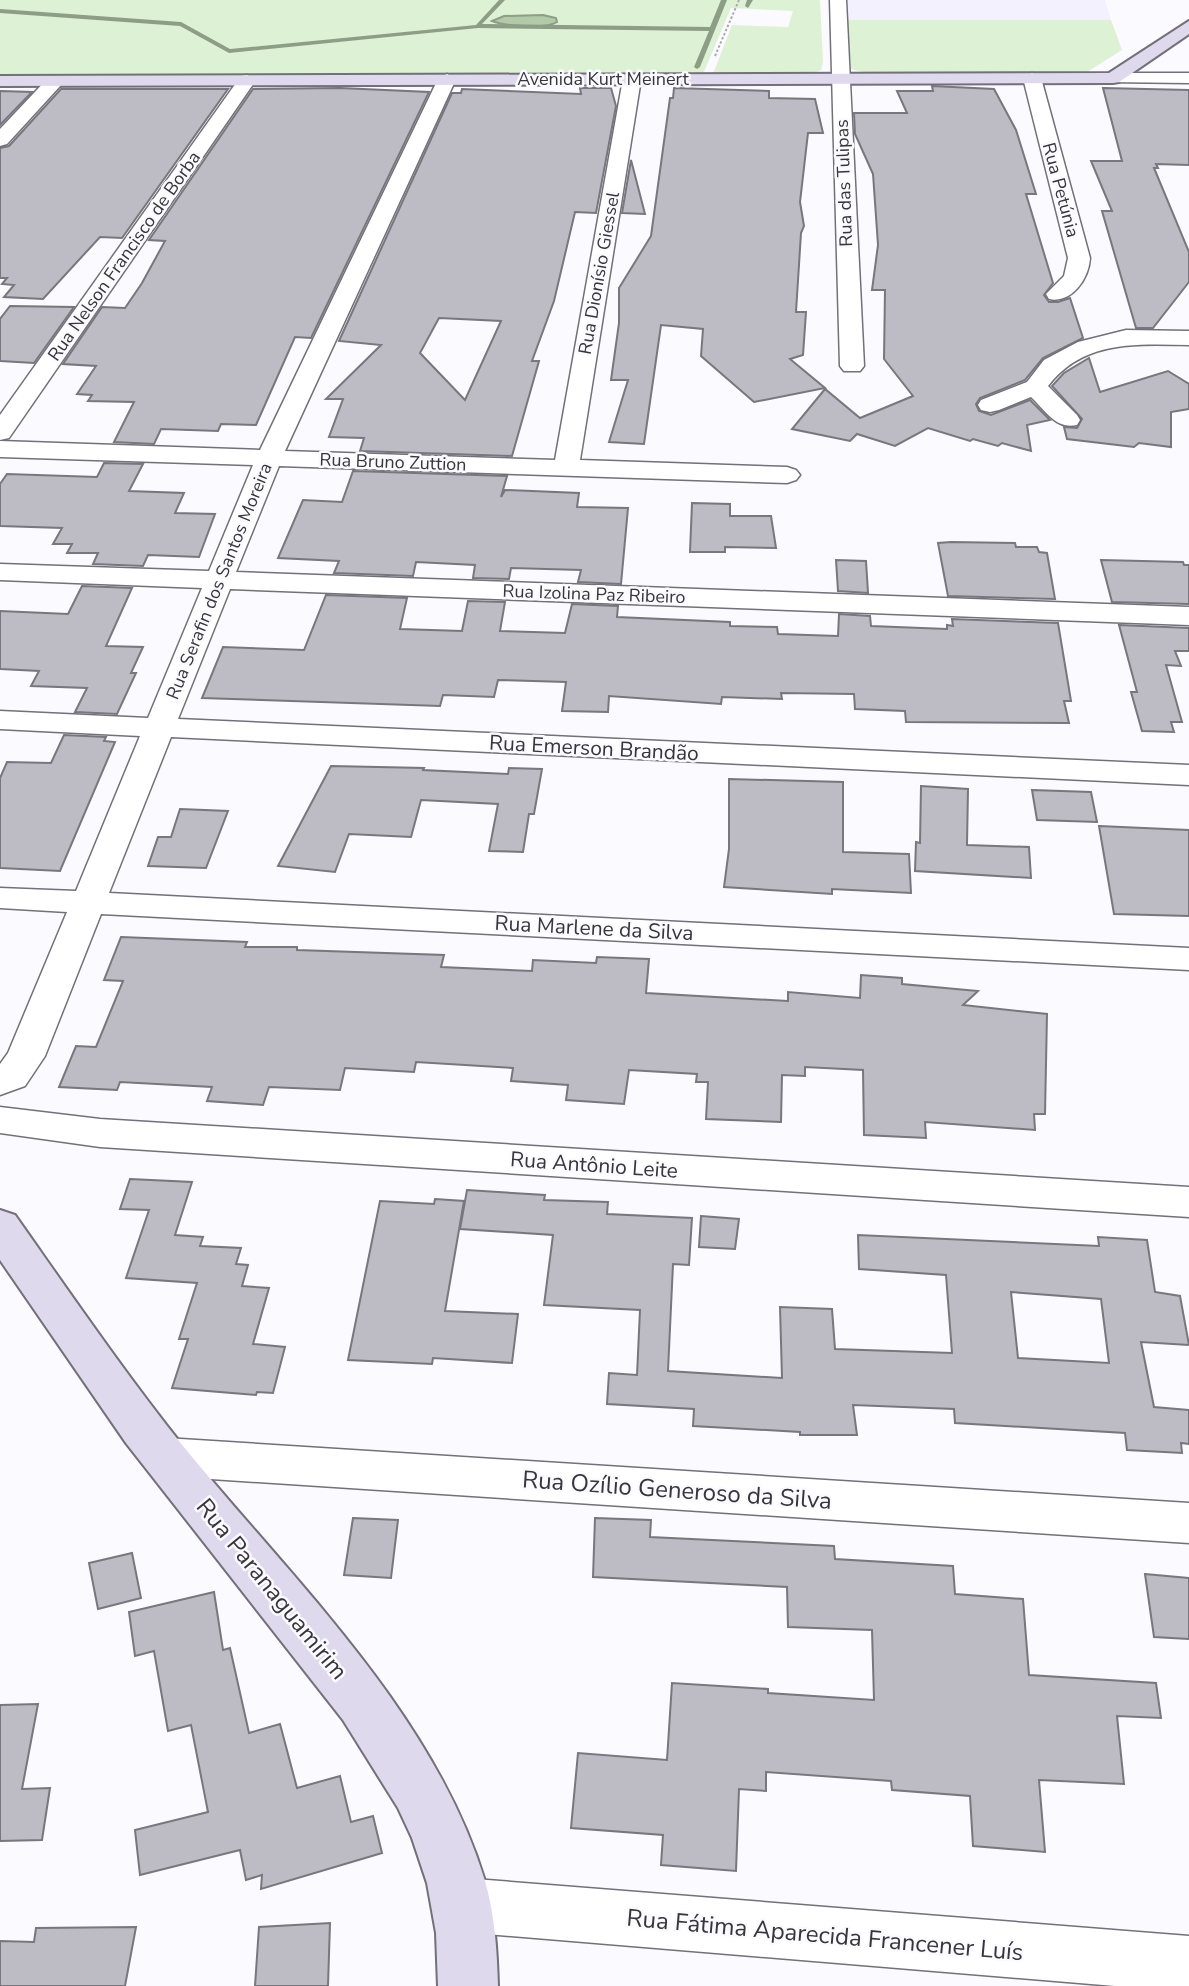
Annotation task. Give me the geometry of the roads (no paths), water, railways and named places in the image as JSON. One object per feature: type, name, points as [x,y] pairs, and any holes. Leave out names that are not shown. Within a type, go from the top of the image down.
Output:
[{"type":"main road","points":[[1113,78],[1187,29]]},
{"type":"main road","name":"Avenida Kurt Meinert","points":[[0,81],[1113,78]]},
{"type":"main road","name":"Rua Paranaguamirim","points":[[0,1226],[101,1373],[165,1457],[350,1684],[405,1763],[440,1833],[462,1905],[468,1986]]},
{"type":"street","name":"Rua das Tulipas","points":[[838,0],[852,366]]},
{"type":"street","name":"Rua Petúnia","points":[[1032,78],[1079,258],[1079,270],[1072,281],[1057,294]]},
{"type":"street","points":[[1113,78],[1189,78]]},
{"type":"street","name":"Rua Serafin dos Santos Moreira","points":[[0,1082],[11,1077],[26,1056],[269,458],[447,79]]},
{"type":"street","name":"Rua Dionísio Giessel","points":[[566,468],[632,79]]},
{"type":"street","name":"Rua Nelson Francisco de Borba","points":[[0,433],[247,80]]},
{"type":"street","points":[[0,140],[55,81]]},
{"type":"street","points":[[990,405],[1035,387],[1052,365],[1086,347],[1126,337],[1189,338]]},
{"type":"street","points":[[1035,387],[1068,420]]},
{"type":"street","name":"Rua Bruno Zuttion","points":[[0,449],[787,475]]},
{"type":"street","name":"Rua Izolina Paz Ribeiro","points":[[0,572],[1189,616]]},
{"type":"street","name":"Rua Emerson Brandão","points":[[0,720],[1189,775]]},
{"type":"street","name":"Rua Marlene da Silva","points":[[0,898],[1189,959]]},
{"type":"street","name":"Rua Antônio Leite","points":[[0,1120],[100,1133],[1189,1202]]},
{"type":"street","name":"Rua Ozílio Generoso da Silva","points":[[165,1457],[1189,1523]]},
{"type":"street","name":"Rua Fátima Aparecida Francener Luís","points":[[462,1905],[1189,1964]]},
{"type":"waterway","points":[[478,26],[502,0]]},
{"type":"waterway","points":[[712,29],[724,0]]},
{"type":"waterway","points":[[748,6],[750,0]]},
{"type":"waterway","points":[[0,11],[181,24],[229,51],[478,26]]},
{"type":"waterway","points":[[478,26],[712,29]]},
{"type":"waterway","points":[[697,67],[712,29]]}]
